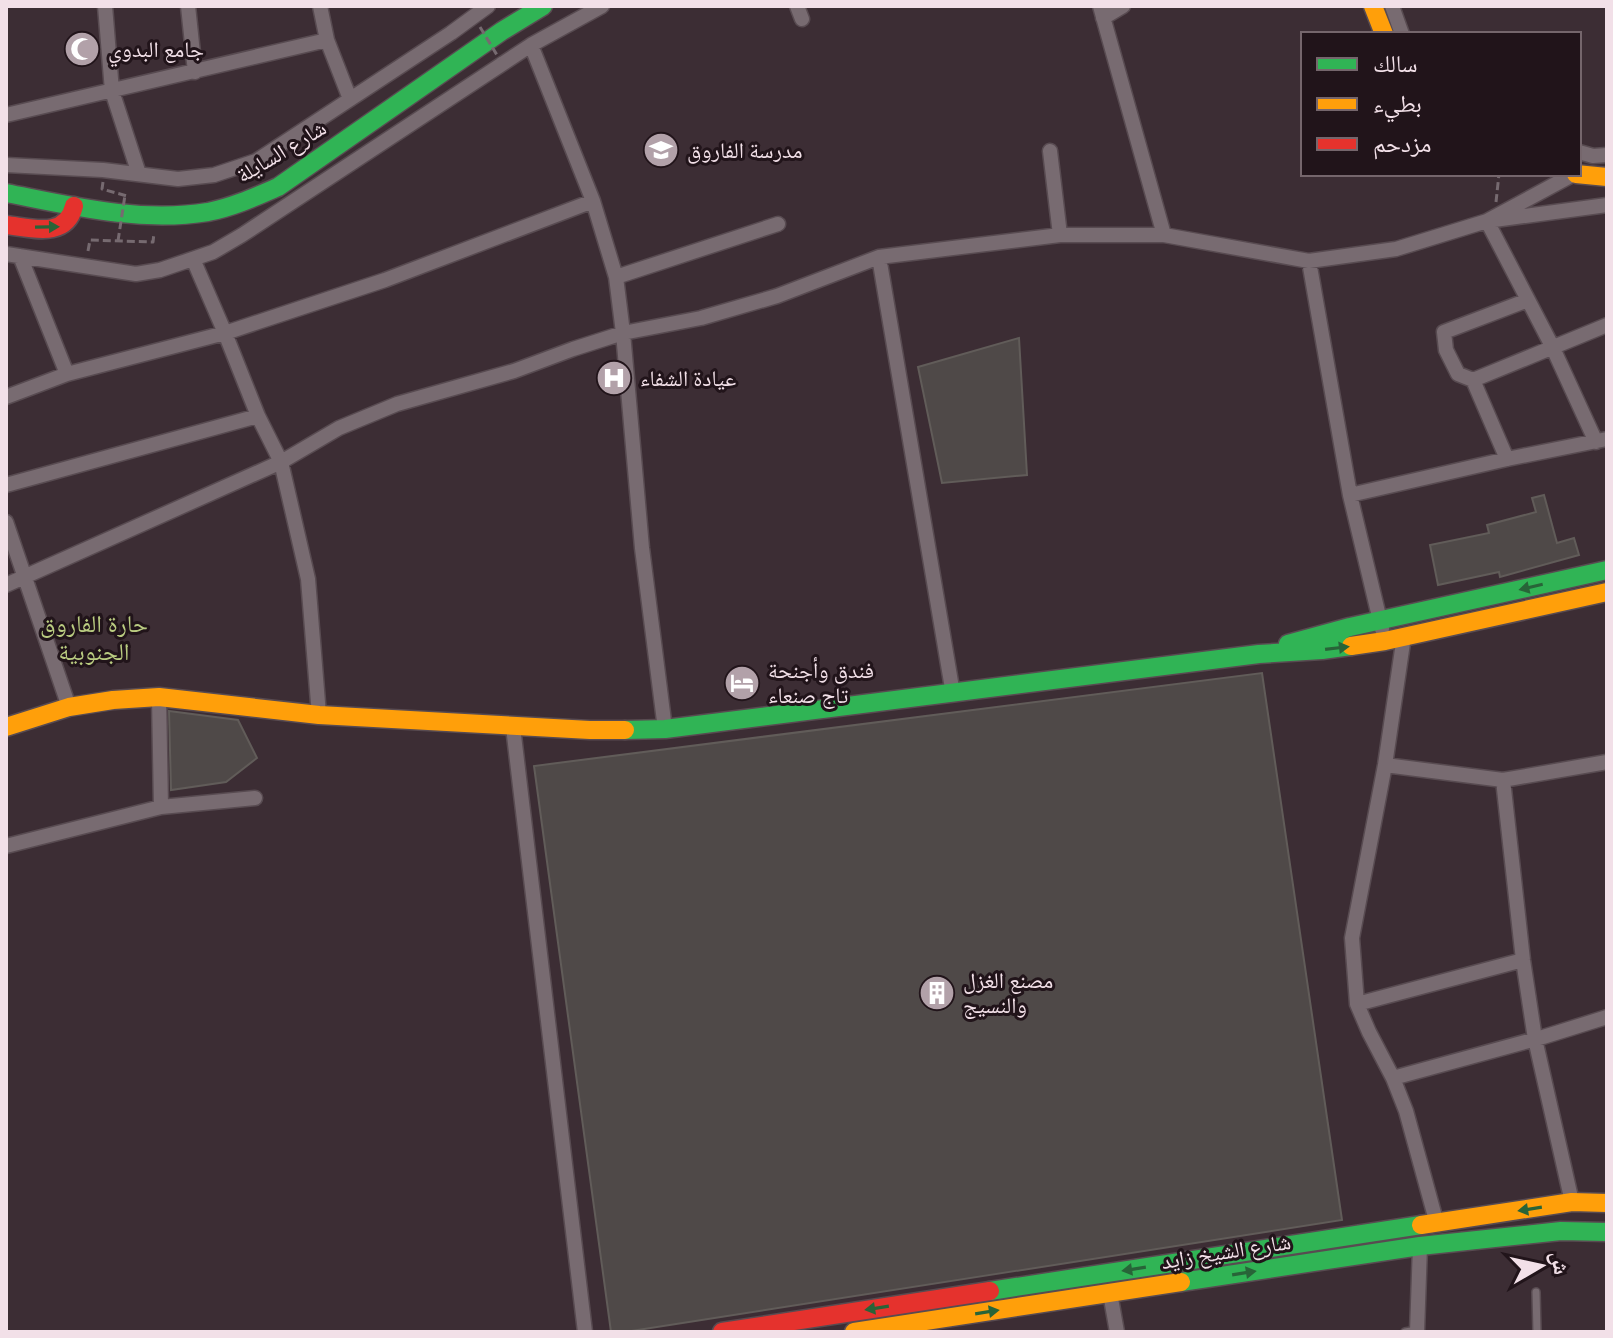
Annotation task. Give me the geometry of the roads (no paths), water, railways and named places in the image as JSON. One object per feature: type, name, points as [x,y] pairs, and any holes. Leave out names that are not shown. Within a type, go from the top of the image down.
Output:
[{"type":"main road","name":"شارع السايلة","points":[[6,193],[146,216],[180,216],[221,210],[278,187],[502,31],[543,6]]},
{"type":"main road","points":[[1373,6],[1383,32]]},
{"type":"main road","points":[[1581,175],[1607,177]]},
{"type":"main road","points":[[6,225],[57,229],[74,217],[74,206]]},
{"type":"main road","points":[[1259,654],[1319,635],[1607,570]]},
{"type":"main road","points":[[6,727],[69,707],[159,697],[319,715],[513,727],[665,729],[1385,641],[1607,592]]},
{"type":"main road","points":[[722,1332],[1572,1202],[1607,1203]]},
{"type":"main road","name":"شارع الشيخ زايد","points":[[854,1332],[1420,1246],[1561,1231],[1607,1232]]},
{"type":"street","points":[[105,6],[112,91],[139,174]]},
{"type":"street","points":[[188,6],[195,72]]},
{"type":"street","points":[[320,6],[327,40],[350,99]]},
{"type":"street","points":[[6,165],[178,179],[229,172],[256,161],[488,6]]},
{"type":"street","points":[[13,255],[136,274],[160,270],[213,252],[531,45],[602,6]]},
{"type":"street","points":[[1123,6],[1102,12],[1164,235]]},
{"type":"street","points":[[1392,6],[1401,32]]},
{"type":"street","points":[[6,115],[327,40]]},
{"type":"street","points":[[531,45],[593,201],[616,277],[642,548],[665,729]]},
{"type":"street","points":[[1050,151],[1060,235]]},
{"type":"street","points":[[1581,153],[1607,155]]},
{"type":"street","points":[[1487,221],[1571,176]]},
{"type":"street","points":[[6,397],[67,374],[225,333],[385,280],[593,201]]},
{"type":"street","points":[[6,585],[281,462],[339,428],[397,404],[514,371],[623,333],[701,318],[777,296],[879,257],[1060,235],[1164,235],[1309,261],[1396,249],[1487,221],[1607,205]]},
{"type":"street","points":[[1350,495],[1602,441],[1487,221]]},
{"type":"street","points":[[616,277],[778,224]]},
{"type":"street","points":[[13,255],[67,374]]},
{"type":"street","points":[[879,257],[953,694]]},
{"type":"street","points":[[193,259],[258,416],[281,462],[308,579],[319,715]]},
{"type":"street","points":[[1309,261],[1350,495],[1385,641]]},
{"type":"street","points":[[1507,459],[1473,380],[1458,374],[1446,350],[1444,332],[1528,300]]},
{"type":"street","points":[[1473,380],[1607,325]]},
{"type":"street","points":[[6,485],[258,416]]},
{"type":"street","points":[[6,522],[69,707]]},
{"type":"street","points":[[1404,636],[1385,765],[1352,938],[1357,1004],[1406,1111],[1437,1224]]},
{"type":"street","points":[[159,697],[161,807]]},
{"type":"street","points":[[513,727],[585,1332]]},
{"type":"street","points":[[1385,765],[1503,780],[1607,762]]},
{"type":"street","points":[[1503,780],[1535,1039],[1572,1202]]},
{"type":"street","points":[[6,846],[161,807],[255,798]]},
{"type":"street","points":[[1357,1004],[1523,960]]},
{"type":"street","points":[[1393,1078],[1607,1017]]},
{"type":"street","points":[[1413,1331],[1420,1246]]},
{"type":"street","points":[[1110,1293],[1117,1332]]},
{"type":"lane","points":[[1536,1292],[1537,1332]]},
{"type":"place","name":"جامع البدوي","points":[[82,49]]},
{"type":"place","name":"مدرسة الفاروق","points":[[661,150]]},
{"type":"place","name":"عيادة الشفاء","points":[[614,378]]},
{"type":"place","name":"فندق وأجنحة تاج صنعاء","points":[[742,683]]},
{"type":"place","name":"مصنع الغزل والنسيج","points":[[937,993]]},
{"type":"district","name":"حارة الفاروق الجنوبية","points":[[94,638]]}]
